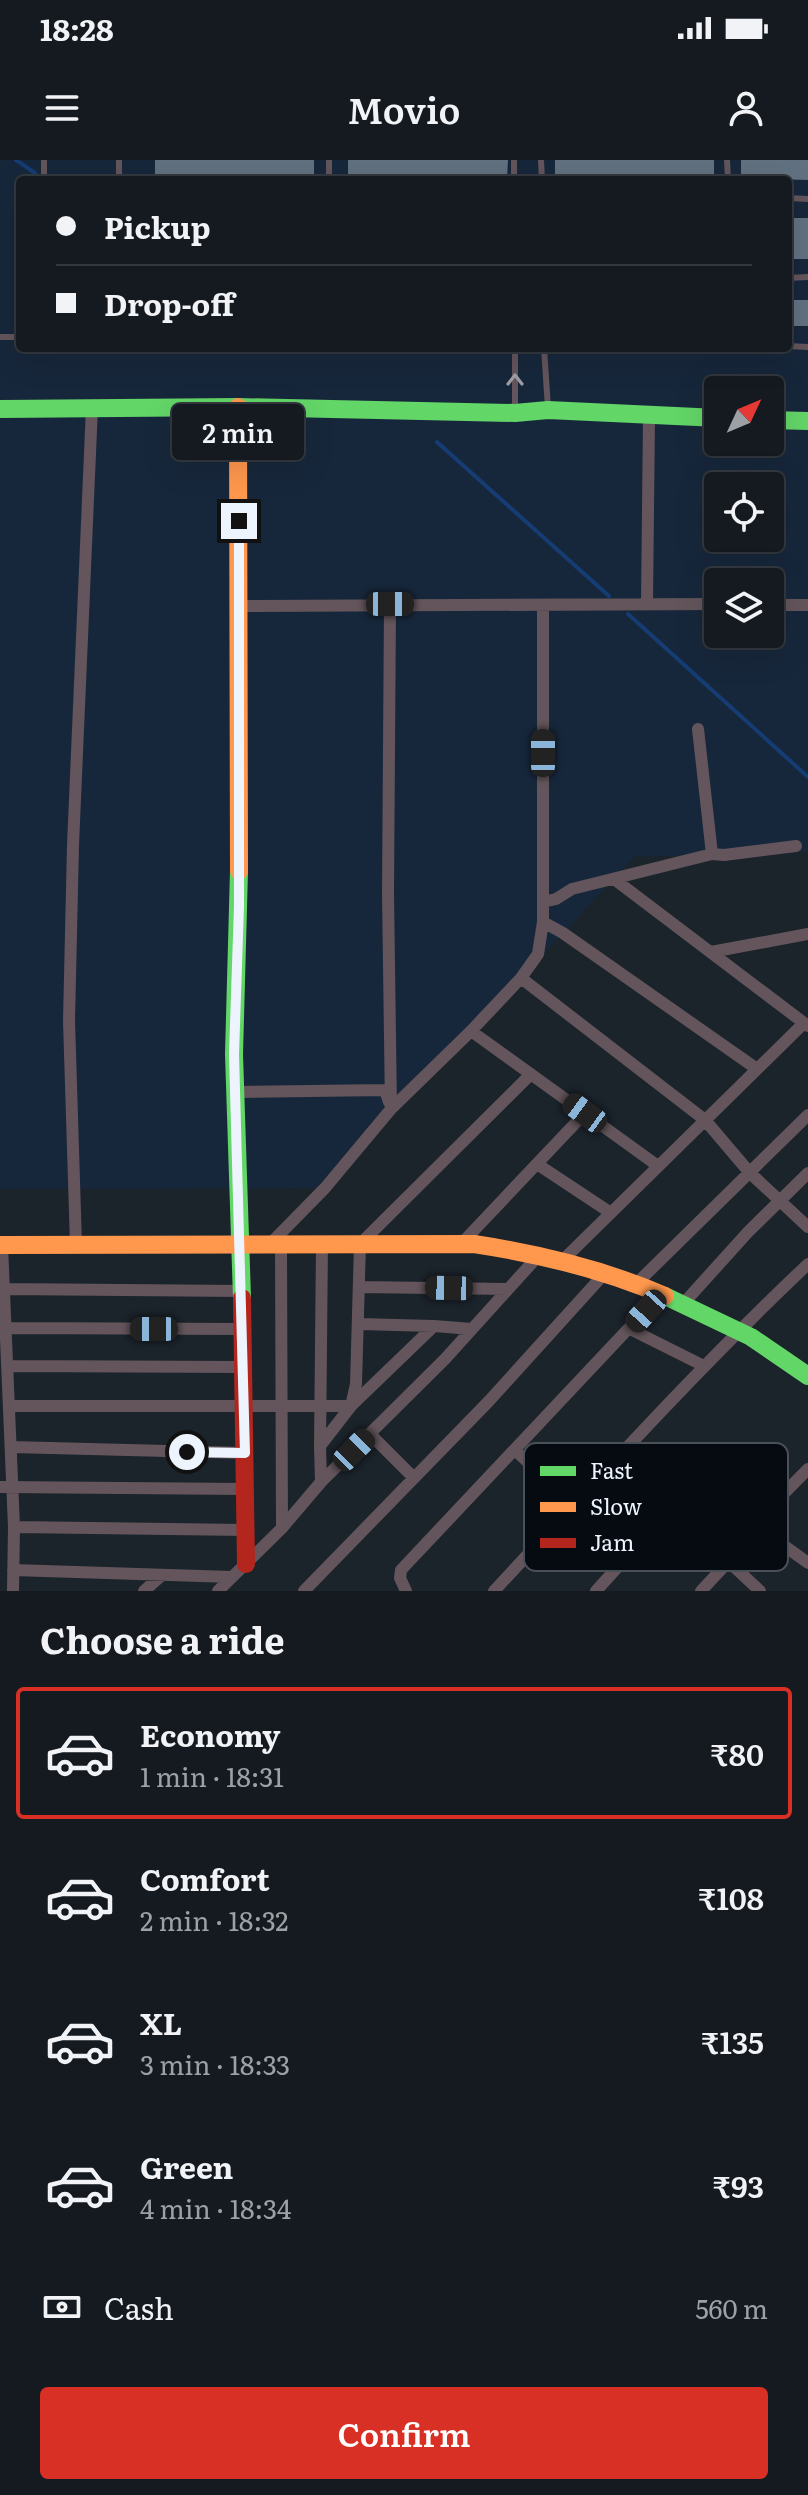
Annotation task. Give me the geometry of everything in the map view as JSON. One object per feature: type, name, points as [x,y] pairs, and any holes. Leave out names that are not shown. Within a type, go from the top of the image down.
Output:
[{"type":"street","points":[[76,1245],[69,1021],[73,845],[92,407]]},
{"type":"street","points":[[238,407],[239,906],[234,1054],[246,1489],[246,1530],[239,1571]]},
{"type":"street","points":[[0,409],[238,407],[515,413],[548,410],[704,418]]},
{"type":"street","points":[[647,604],[649,416]]},
{"type":"street","points":[[784,420],[808,421]]},
{"type":"street","points":[[390,604],[388,893],[391,1109]]},
{"type":"street","points":[[238,606],[704,604]]},
{"type":"street","points":[[282,1528],[284,1405],[276,1244],[391,1109],[471,1031],[521,978],[538,954],[543,922],[543,605]]},
{"type":"street","points":[[784,605],[808,605]]},
{"type":"street","points":[[698,729],[712,854]]},
{"type":"street","points":[[543,902],[556,899],[572,889],[712,854],[796,846]]},
{"type":"street","points":[[563,1260],[806,1024],[614,879]]},
{"type":"street","points":[[543,922],[757,1069]]},
{"type":"street","points":[[711,952],[808,934]]},
{"type":"street","points":[[521,978],[705,1120],[750,1173],[808,1227]]},
{"type":"street","points":[[471,1031],[658,1166]]},
{"type":"street","points":[[351,1406],[356,1384],[360,1244],[531,1074]]},
{"type":"street","points":[[235,1092],[385,1090],[391,1109]]},
{"type":"street","points":[[461,1244],[585,1113]]},
{"type":"street","points":[[635,1285],[808,1115]]},
{"type":"street","points":[[537,1164],[611,1213]]},
{"type":"street","points":[[683,1304],[748,1232],[808,1173]]},
{"type":"street","points":[[321,1482],[322,1243]]},
{"type":"street","points":[[13,1591],[14,1527],[6,1487],[11,1447],[1,1245],[461,1244],[540,1254],[605,1273],[683,1304],[738,1331],[808,1376]]},
{"type":"street","points":[[218,1591],[282,1528],[321,1482],[472,1329],[540,1254]]},
{"type":"street","points":[[630,1443],[738,1331],[808,1264]]},
{"type":"street","points":[[304,1591],[499,1390],[605,1273]]},
{"type":"street","points":[[359,1287],[508,1289]]},
{"type":"street","points":[[4,1289],[242,1291]]},
{"type":"street","points":[[403,1590],[401,1570],[661,1294]]},
{"type":"street","points":[[359,1324],[472,1329]]},
{"type":"street","points":[[320,1446],[351,1406],[434,1326]]},
{"type":"street","points":[[6,1328],[243,1329]]},
{"type":"street","points":[[630,1329],[704,1366]]},
{"type":"street","points":[[8,1366],[244,1367]]},
{"type":"street","points":[[9,1406],[351,1406]]},
{"type":"street","points":[[370,1434],[414,1478]]},
{"type":"street","points":[[11,1447],[245,1453]]},
{"type":"street","points":[[515,1450],[524,1459]]},
{"type":"street","points":[[788,1489],[808,1469]]},
{"type":"street","points":[[6,1487],[246,1489]]},
{"type":"street","points":[[14,1527],[246,1530]]},
{"type":"street","points":[[788,1549],[808,1563]]},
{"type":"street","points":[[494,1591],[524,1558]]},
{"type":"street","points":[[13,1570],[162,1575],[239,1571]]},
{"type":"street","points":[[596,1591],[614,1571]]},
{"type":"street","points":[[701,1591],[716,1571]]},
{"type":"street","points":[[738,1571],[760,1591]]},
{"type":"street","points":[[144,1591],[162,1575]]},
{"type":"lane","points":[[515,352],[515,413]]},
{"type":"lane","points":[[544,352],[548,410]]},
{"type":"shaded area","points":[[0,160],[808,160],[808,852],[634,857],[325,1188],[0,1189]]},
{"type":"building","points":[[155,160],[314,160],[314,176],[155,176]]},
{"type":"building","points":[[348,160],[508,160],[507,176],[348,176]]},
{"type":"building","points":[[555,160],[714,160],[714,176],[555,176]]},
{"type":"building","points":[[741,160],[808,160],[808,180],[792,180],[792,176],[741,176]]},
{"type":"building","points":[[792,218],[808,218],[808,259],[792,259]]},
{"type":"building","points":[[792,300],[808,300],[808,326],[792,326]]},
{"type":"waterway","points":[[16,160],[35,173]]},
{"type":"waterway","points":[[437,442],[609,596]]},
{"type":"waterway","points":[[628,614],[808,777]]},
{"type":"traffic: fast","points":[[0,409],[238,407],[515,413],[548,410],[704,417]]},
{"type":"traffic: fast","points":[[784,420],[808,421]]},
{"type":"traffic: fast","points":[[239,871],[234,1054],[242,1298]]},
{"type":"traffic: fast","points":[[665,1296],[751,1337],[808,1376]]},
{"type":"traffic: slow","points":[[238,407],[239,871]]},
{"type":"traffic: slow","points":[[0,1245],[474,1244],[571,1264],[665,1296]]},
{"type":"traffic: jam","points":[[242,1298],[246,1564]]},
{"type":"route","points":[[187,1452],[245,1453],[234,1054],[239,906],[239,521]]}]
